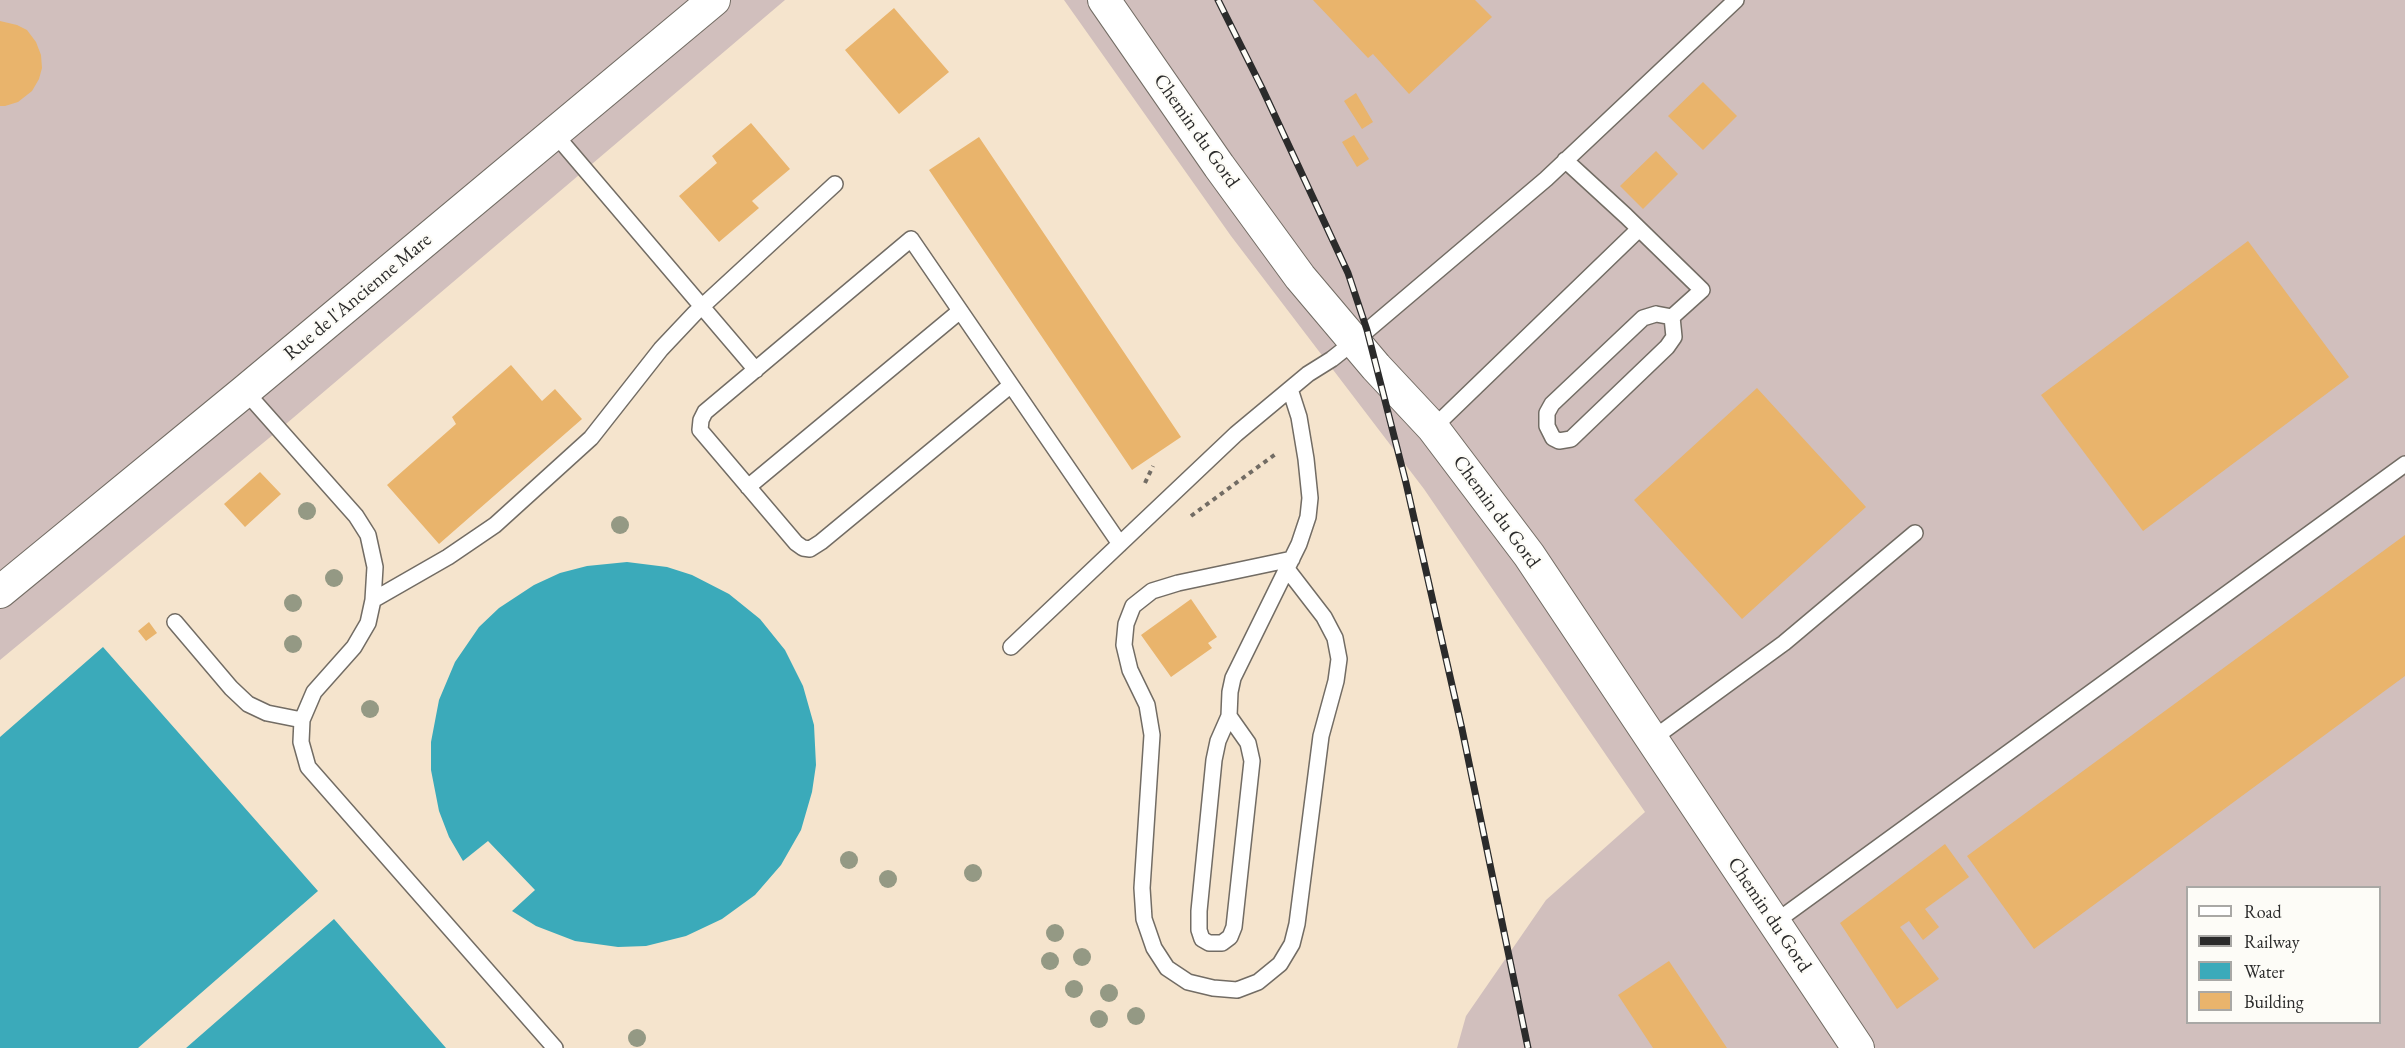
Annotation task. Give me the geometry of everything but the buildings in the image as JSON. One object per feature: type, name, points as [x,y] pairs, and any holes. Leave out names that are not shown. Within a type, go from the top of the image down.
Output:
[{"type":"street","name":"Rue de l'Ancienne Mare","points":[[0,592],[714,0]]},
{"type":"street","name":"Chemin du Gord","points":[[1104,0],[1300,277],[1356,340],[1376,367],[1434,428],[1529,555],[1858,1048]]},
{"type":"lane","points":[[1011,647],[1236,434],[1356,340],[1565,160],[1736,0]]},
{"type":"lane","points":[[554,134],[756,370]]},
{"type":"lane","points":[[1565,160],[1702,290],[1672,317]]},
{"type":"lane","points":[[373,600],[448,557],[495,525],[591,438],[661,349],[702,306],[836,184]]},
{"type":"lane","points":[[1434,428],[1639,229]]},
{"type":"lane","points":[[1011,385],[810,549],[802,548],[796,543],[700,430],[705,412],[911,240],[1011,385],[1120,544]]},
{"type":"lane","points":[[748,487],[960,311]]},
{"type":"lane","points":[[1656,314],[1672,317],[1674,337],[1667,347],[1571,439],[1559,441],[1552,438],[1546,426],[1547,412],[1552,404],[1643,318],[1656,314]]},
{"type":"lane","points":[[1230,716],[1248,743],[1252,760],[1234,927],[1230,937],[1222,943],[1209,943],[1202,939],[1199,930],[1199,911],[1214,760],[1218,741],[1230,716],[1230,692],[1233,678],[1289,564],[1308,517],[1310,498],[1299,417],[1290,390]]},
{"type":"lane","points":[[245,391],[356,516],[368,535],[375,567],[373,600],[368,623],[354,647],[314,692],[302,720],[301,742],[308,767],[555,1048]]},
{"type":"lane","points":[[1774,923],[2405,464]]},
{"type":"lane","points":[[1651,740],[1784,642],[1915,533]]},
{"type":"lane","points":[[1289,564],[1324,617],[1335,638],[1339,659],[1336,681],[1321,736],[1297,924],[1292,944],[1280,964],[1258,982],[1237,990],[1213,988],[1188,982],[1167,968],[1154,948],[1144,919],[1142,888],[1152,735],[1147,705],[1130,670],[1124,645],[1126,624],[1133,606],[1152,591],[1178,583],[1289,564]]},
{"type":"lane","points":[[175,622],[231,688],[248,704],[267,713],[302,720]]},
{"type":"shaded area","points":[[0,0],[785,0],[280,429],[0,660]]},
{"type":"shaded area","points":[[1064,0],[2405,0],[2405,1048],[1457,1048],[1466,1016],[1546,900],[1645,812],[1424,489],[1231,236]]},
{"type":"water","points":[[627,562],[667,567],[692,575],[729,594],[760,619],[785,650],[803,686],[814,725],[816,765],[812,792],[801,830],[781,865],[755,895],[722,919],[686,936],[646,946],[618,947],[575,941],[536,926],[512,911],[535,890],[488,841],[463,861],[449,837],[439,811],[431,770],[431,742],[439,700],[455,662],[479,627],[499,608],[534,585],[560,573],[587,566]]},
{"type":"water","points":[[103,647],[318,891],[138,1048],[0,1048],[0,737]]},
{"type":"water","points":[[334,919],[446,1048],[186,1048]]},
{"type":"railway","points":[[1218,0],[1262,88],[1348,273],[1367,330],[1406,483],[1462,729],[1528,1048]]}]
